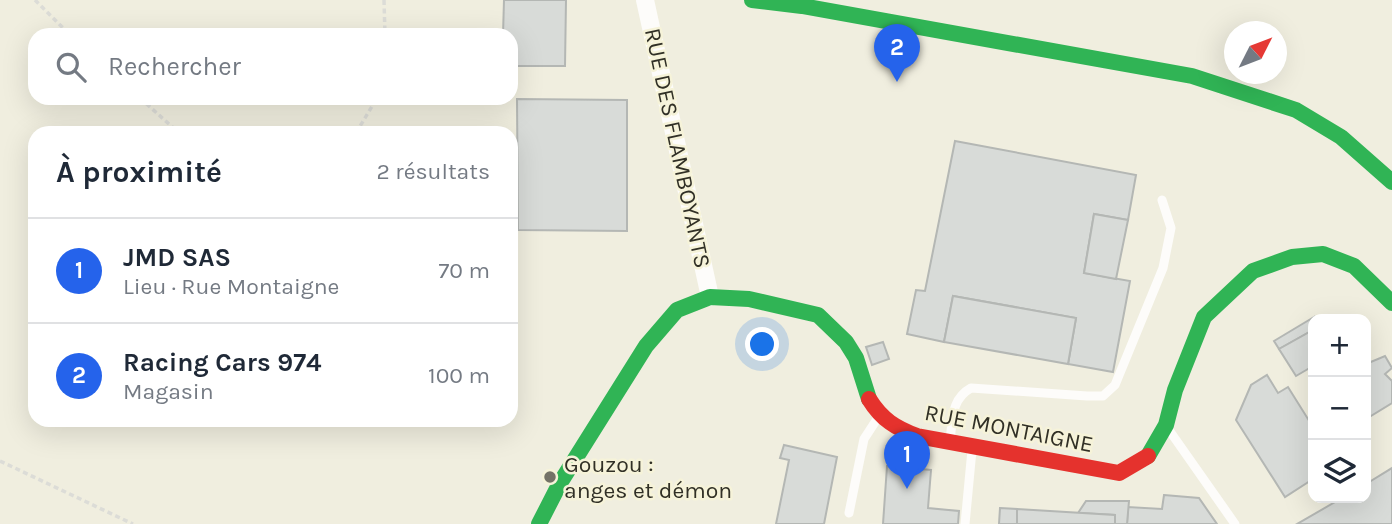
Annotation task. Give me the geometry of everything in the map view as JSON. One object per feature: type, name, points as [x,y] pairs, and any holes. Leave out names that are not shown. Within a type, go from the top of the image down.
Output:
[{"type":"street","name":"RUE DES FLAMBOYANTS","points":[[645,0],[710,297]]},
{"type":"street","points":[[752,0],[802,6],[1192,76],[1296,110],[1340,137],[1392,182]]},
{"type":"street","name":"RUE MONTAIGNE","points":[[880,415],[894,426],[917,436],[1119,473],[1146,459],[1166,425],[1175,390],[1204,317],[1253,271],[1293,257],[1323,254],[1354,266],[1388,291]]},
{"type":"street","points":[[539,524],[560,483],[646,346],[677,310],[710,297],[750,299],[818,315],[846,342],[856,358],[870,401],[880,415]]},
{"type":"lane","points":[[950,441],[955,403],[961,393],[971,388],[1103,396],[1115,385],[1163,268],[1171,228],[1162,200]]},
{"type":"lane","points":[[849,513],[864,439],[880,415]]},
{"type":"lane","points":[[1166,425],[1235,524]]},
{"type":"lane","points":[[965,524],[973,445]]},
{"type":"path","points":[[35,0],[63,28]]},
{"type":"path","points":[[384,0],[386,28]]},
{"type":"path","points":[[148,105],[171,126]]},
{"type":"path","points":[[360,126],[373,105]]},
{"type":"path","points":[[0,461],[134,524]]},
{"type":"building","points":[[504,0],[566,0],[565,66],[518,66],[518,28],[503,28]]},
{"type":"building","points":[[518,99],[627,100],[627,231],[518,230]]},
{"type":"building","points":[[955,141],[1136,175],[1128,220],[1094,214],[1084,273],[1130,281],[1113,372],[1068,364],[1076,318],[953,296],[944,342],[907,334],[916,290],[925,291]]},
{"type":"building","points":[[1094,214],[1128,220],[1116,279],[1084,273]]},
{"type":"building","points":[[953,296],[1076,318],[1068,364],[944,342]]},
{"type":"building","points":[[1308,321],[1308,333],[1279,349],[1274,341]]},
{"type":"building","points":[[1308,333],[1308,369],[1296,376],[1279,349]]},
{"type":"building","points":[[883,342],[889,359],[872,365],[866,347]]},
{"type":"building","points":[[1385,356],[1392,368],[1385,374],[1392,381],[1392,403],[1371,416],[1371,377],[1371,362]]},
{"type":"building","points":[[1267,375],[1278,393],[1288,387],[1308,419],[1308,482],[1285,497],[1236,420],[1251,385]]},
{"type":"building","points":[[784,445],[837,457],[824,524],[776,524],[789,460],[780,458]]},
{"type":"building","points":[[887,466],[931,470],[928,508],[959,511],[958,524],[883,524]]},
{"type":"building","points":[[1392,468],[1392,524],[1297,524],[1333,503],[1371,503],[1371,481]]},
{"type":"building","points":[[1164,495],[1199,498],[1217,524],[1127,524],[1128,507],[1162,509]]},
{"type":"building","points":[[1086,501],[1129,501],[1127,524],[1115,524],[1115,515],[1078,513]]},
{"type":"building","points":[[1000,508],[1017,509],[1017,524],[999,524]]},
{"type":"building","points":[[1017,509],[1115,515],[1115,524],[1017,524]]},
{"type":"traffic: fast","points":[[752,0],[802,6],[1192,76],[1296,110],[1341,137],[1392,182]]},
{"type":"traffic: fast","points":[[1148,456],[1166,425],[1175,390],[1204,317],[1253,271],[1292,257],[1323,254],[1354,266],[1392,303]]},
{"type":"traffic: fast","points":[[539,524],[560,483],[646,346],[677,310],[710,297],[749,299],[818,315],[846,342],[856,358],[869,399]]},
{"type":"traffic: jam","points":[[869,399],[890,422],[917,436],[1119,473],[1148,456]]},
{"type":"place","name":"Racing Cars 974","points":[[897,82]]},
{"type":"place","name":"Gouzou : anges et démon","points":[[550,477]]},
{"type":"place","name":"JMD SAS","points":[[907,489]]}]
